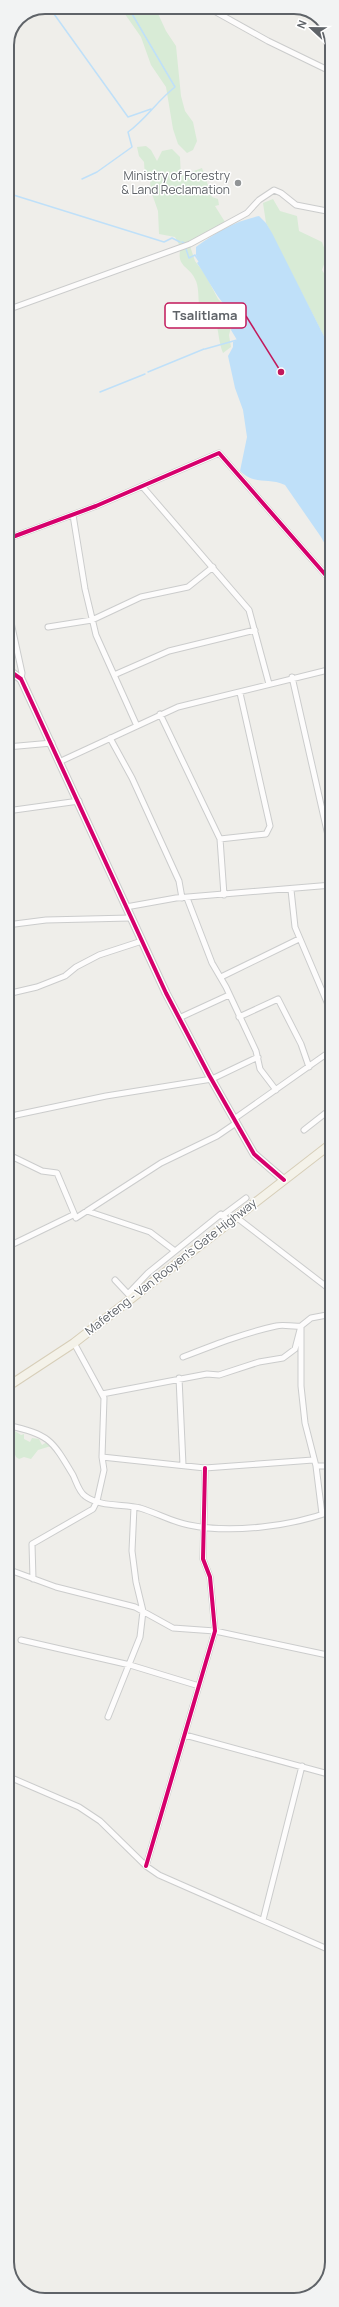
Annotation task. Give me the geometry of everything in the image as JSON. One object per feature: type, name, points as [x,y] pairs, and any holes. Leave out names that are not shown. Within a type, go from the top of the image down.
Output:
[{"type":"main road","name":"Mafeteng - Van Rooyen's Gate Highway","points":[[14,1382],[74,1343],[130,1296],[325,1148]]},
{"type":"street","points":[[220,14],[268,41],[325,69]]},
{"type":"street","points":[[14,307],[190,244],[247,213],[259,200],[274,190],[281,193],[296,205],[325,211]]},
{"type":"street","points":[[14,536],[73,515],[220,453],[325,574]]},
{"type":"street","points":[[142,486],[249,610],[269,684]]},
{"type":"street","points":[[73,515],[92,620],[102,651],[137,726]]},
{"type":"street","points":[[48,627],[92,620],[141,597],[188,587],[212,567]]},
{"type":"street","points":[[114,675],[169,651],[255,630]]},
{"type":"street","points":[[14,636],[22,679],[130,918],[179,1018],[254,1154],[284,1180]]},
{"type":"street","points":[[59,762],[178,707],[240,692],[292,677],[325,670]]},
{"type":"street","points":[[14,674],[22,679]]},
{"type":"street","points":[[292,677],[325,822]]},
{"type":"street","points":[[220,839],[266,834],[270,826],[240,692]]},
{"type":"street","points":[[160,714],[220,839],[224,895]]},
{"type":"street","points":[[110,738],[132,778],[179,881],[184,898],[212,963],[221,977],[258,1057],[260,1069],[276,1090]]},
{"type":"street","points":[[14,746],[52,743]]},
{"type":"street","points":[[14,810],[78,801]]},
{"type":"street","points":[[126,908],[184,898],[291,890],[325,886]]},
{"type":"street","points":[[291,890],[295,927],[325,998]]},
{"type":"street","points":[[14,924],[46,920],[130,918]]},
{"type":"street","points":[[221,977],[299,939]]},
{"type":"street","points":[[14,992],[37,987],[65,976],[99,954],[142,941]]},
{"type":"street","points":[[179,1018],[229,994]]},
{"type":"street","points":[[239,1017],[278,999],[301,1044],[309,1068]]},
{"type":"street","points":[[14,1157],[42,1171],[57,1173],[73,1215],[76,1218],[161,1163],[217,1136],[276,1090],[325,1055]]},
{"type":"street","points":[[14,1116],[106,1096],[212,1079],[258,1057]]},
{"type":"street","points":[[304,1130],[325,1114]]},
{"type":"street","points":[[222,1216],[246,1198]]},
{"type":"street","points":[[87,1211],[150,1232],[175,1251]]},
{"type":"street","points":[[115,1280],[130,1296],[148,1273],[221,1214],[222,1216],[233,1219],[325,1286]]},
{"type":"street","points":[[14,1244],[73,1215]]},
{"type":"street","points":[[183,1357],[242,1334],[279,1325],[290,1327],[301,1326],[311,1318],[325,1315]]},
{"type":"street","points":[[102,1394],[179,1378],[207,1374],[219,1376],[259,1362],[283,1358],[295,1349],[301,1326]]},
{"type":"street","points":[[301,1326],[301,1386],[305,1423],[313,1460],[316,1466],[322,1514]]},
{"type":"street","points":[[33,1579],[32,1544],[93,1509],[97,1502],[104,1470],[102,1458],[105,1411],[102,1394],[74,1343]]},
{"type":"street","points":[[179,1378],[183,1465]]},
{"type":"street","points":[[14,1427],[37,1432],[53,1444],[84,1496],[97,1502],[134,1507],[189,1525],[203,1526],[252,1528],[310,1519],[325,1513]]},
{"type":"street","points":[[102,1458],[205,1468],[313,1460]]},
{"type":"street","points":[[316,1466],[325,1466]]},
{"type":"street","points":[[146,1866],[215,1631],[210,1577],[203,1559],[205,1468]]},
{"type":"street","points":[[108,1717],[140,1637],[143,1612],[136,1582],[132,1550],[134,1507]]},
{"type":"street","points":[[14,1572],[33,1579],[135,1607],[173,1628],[215,1631],[325,1655]]},
{"type":"street","points":[[21,1640],[130,1665],[199,1686]]},
{"type":"street","points":[[185,1735],[325,1773]]},
{"type":"street","points":[[263,1920],[302,1766]]},
{"type":"street","points":[[14,1779],[79,1807],[100,1821],[146,1866],[159,1875],[325,1948]]},
{"type":"green space","points":[[125,14],[158,14],[166,31],[176,46],[181,96],[185,111],[193,122],[197,141],[193,150],[187,153],[178,144],[173,129],[166,87],[151,65],[141,37]]},
{"type":"green space","points":[[146,146],[151,150],[157,161],[162,151],[172,149],[180,157],[181,176],[202,168],[212,197],[218,199],[219,205],[215,206],[225,222],[189,243],[195,261],[205,274],[218,299],[234,315],[229,335],[231,347],[223,353],[215,318],[206,308],[199,304],[198,288],[193,275],[181,263],[181,248],[175,237],[159,234],[158,211],[151,191],[150,180],[145,177],[144,162],[139,156],[137,147]]},
{"type":"green space","points":[[273,199],[280,211],[297,216],[299,231],[322,242],[325,250],[325,262],[322,270],[325,275],[325,338],[266,223],[263,203]]},
{"type":"green space","points":[[14,1430],[21,1435],[24,1434],[24,1439],[30,1442],[32,1438],[39,1439],[42,1445],[47,1442],[51,1446],[38,1450],[31,1459],[24,1457],[19,1459],[16,1457],[14,1452]]},
{"type":"water","points":[[259,216],[266,223],[325,338],[325,544],[285,485],[257,480],[246,476],[240,471],[247,437],[243,410],[235,388],[228,356],[233,347],[233,342],[237,340],[231,330],[234,315],[218,296],[197,263],[199,261],[196,255],[196,247],[211,236],[241,221]]},
{"type":"waterway","points":[[54,14],[128,117],[151,109]]},
{"type":"waterway","points":[[82,179],[97,172],[132,147],[128,132],[175,87],[132,14]]},
{"type":"waterway","points":[[14,195],[164,242],[172,238],[180,242]]},
{"type":"waterway","points":[[186,249],[189,258],[195,255],[199,261]]},
{"type":"waterway","points":[[205,349],[237,340]]},
{"type":"waterway","points":[[148,372],[204,349]]},
{"type":"waterway","points":[[100,392],[145,374]]},
{"type":"cycle path","points":[[14,536],[96,506],[219,453],[325,574]]},
{"type":"cycle path","points":[[14,674],[21,679],[166,993],[209,1075],[254,1154],[284,1180]]},
{"type":"cycle path","points":[[146,1866],[215,1631],[210,1577],[203,1559],[205,1468]]},
{"type":"place","name":"Ministry of Forestry & Land Reclamation","points":[[238,183]]},
{"type":"place","name":"Tsalitlama","points":[[281,372]]}]
